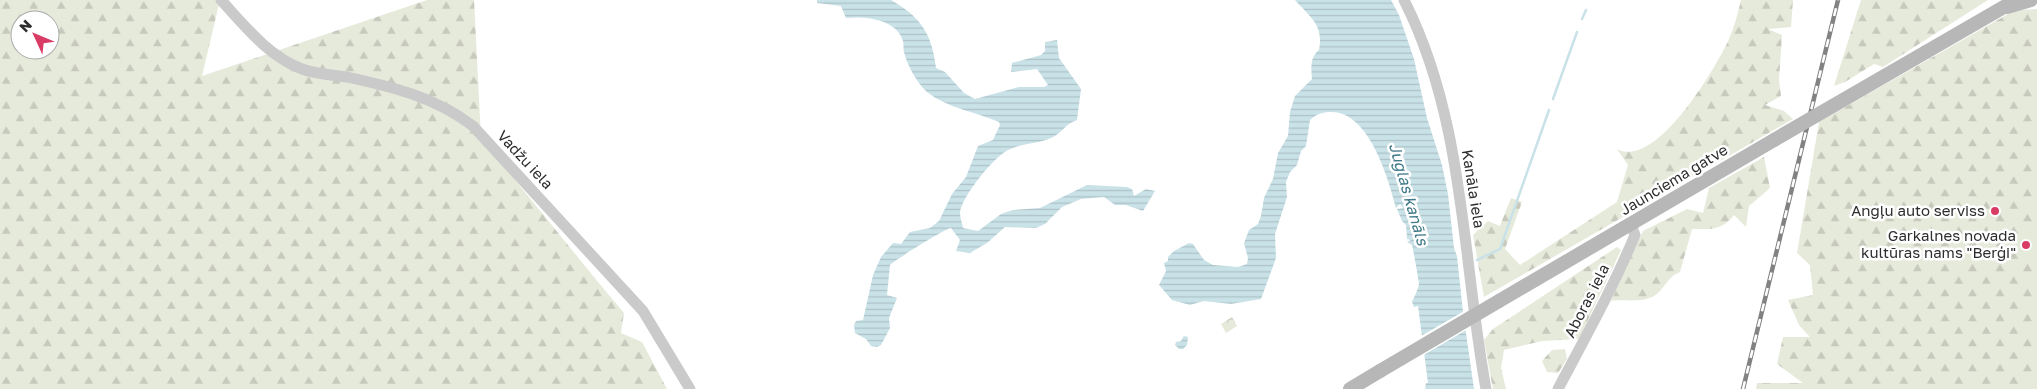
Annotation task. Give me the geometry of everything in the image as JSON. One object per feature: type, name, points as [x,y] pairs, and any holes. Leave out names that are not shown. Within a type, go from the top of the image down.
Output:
[{"type":"main road","name":"Jaunciema gatve","points":[[1350,389],[2003,5],[2016,0]]},
{"type":"main road","points":[[2003,5],[2031,0]]},
{"type":"street","name":"Vadžu iela","points":[[221,0],[268,48],[302,68],[393,87],[430,99],[473,126],[643,310],[690,389]]},
{"type":"street","name":"Kanāla iela","points":[[1404,0],[1433,72],[1442,107],[1455,169],[1486,389]]},
{"type":"street","name":"Aboras iela","points":[[1558,389],[1603,305],[1628,251],[1635,235],[1631,225]]},
{"type":"green space","points":[[0,0],[220,0],[202,76],[427,0],[474,0],[481,138],[624,313],[621,333],[642,342],[667,389],[0,389]]},
{"type":"green space","points":[[1741,0],[1793,0],[1791,27],[1768,29],[1782,35],[1779,80],[1781,96],[1765,105],[1784,111],[1793,119],[1484,297],[1473,235],[1488,221],[1500,226],[1511,198],[1522,202],[1505,249],[1520,265],[1617,202],[1628,165],[1617,149],[1632,152],[1647,146],[1663,134],[1679,118],[1706,81],[1726,45],[1734,26]]},
{"type":"green space","points":[[1861,0],[1988,0],[1883,67],[1874,64],[1845,82],[1834,86]]},
{"type":"green space","points":[[2037,9],[2037,389],[1756,389],[1757,383],[1803,383],[1777,364],[1783,337],[1810,337],[1799,325],[1788,300],[1813,295],[1810,265],[1797,253],[1819,122],[2015,10]]},
{"type":"green space","points":[[1764,157],[1770,188],[1749,206],[1746,227],[1734,215],[1725,224],[1715,228],[1692,229],[1680,272],[1675,274],[1658,293],[1650,298],[1639,300],[1611,301],[1643,231],[1687,209],[1703,213],[1709,188]]},
{"type":"green space","points":[[1617,247],[1621,250],[1579,339],[1542,341],[1504,350],[1501,368],[1506,389],[1493,389],[1484,340],[1493,329]]},
{"type":"green space","points":[[1232,317],[1237,326],[1226,333],[1221,324]]},
{"type":"green space","points":[[1565,349],[1567,359],[1558,373],[1547,372],[1542,361],[1552,350]]},
{"type":"water","points":[[817,0],[891,0],[901,6],[917,20],[928,36],[932,45],[936,68],[945,72],[964,93],[975,99],[1019,87],[1044,87],[1048,85],[1037,69],[1011,72],[1012,63],[1041,55],[1045,51],[1045,42],[1057,40],[1059,58],[1081,89],[1077,120],[1053,137],[1013,148],[1002,154],[979,178],[966,197],[960,213],[963,228],[978,231],[1001,214],[1013,210],[1040,208],[1087,185],[1127,187],[1132,189],[1134,196],[1146,189],[1155,191],[1143,211],[1126,205],[1115,205],[1104,197],[1081,199],[1062,207],[1045,224],[1036,228],[1005,227],[987,243],[970,253],[956,251],[960,240],[951,228],[947,229],[890,265],[887,295],[897,298],[889,318],[890,328],[881,345],[877,347],[871,346],[866,339],[855,333],[854,325],[856,321],[863,320],[873,275],[881,257],[893,243],[901,244],[910,232],[930,228],[939,221],[952,194],[966,177],[978,146],[993,140],[1000,125],[999,122],[990,118],[943,102],[927,92],[910,68],[905,57],[903,41],[900,34],[894,28],[879,20],[846,18],[841,6],[817,3]]},
{"type":"water","name":"Juglas kanāls","points":[[1295,0],[1391,0],[1399,15],[1414,59],[1427,118],[1442,165],[1448,194],[1474,389],[1425,389],[1426,383],[1428,383],[1418,306],[1414,307],[1412,302],[1419,284],[1412,245],[1407,242],[1411,240],[1407,239],[1406,225],[1402,221],[1397,209],[1403,208],[1400,204],[1396,208],[1388,181],[1375,149],[1356,123],[1344,115],[1325,112],[1310,120],[1306,146],[1301,151],[1297,165],[1290,172],[1286,182],[1287,197],[1275,234],[1276,258],[1261,299],[1231,304],[1204,301],[1190,305],[1172,300],[1159,285],[1166,271],[1164,263],[1168,261],[1168,257],[1174,251],[1189,243],[1193,244],[1204,260],[1213,265],[1238,267],[1247,264],[1248,258],[1244,243],[1249,230],[1258,224],[1264,198],[1273,179],[1278,153],[1288,136],[1290,112],[1295,96],[1312,79],[1311,67],[1314,56],[1319,50],[1318,28],[1311,17]]},
{"type":"water","points":[[1184,336],[1188,337],[1187,345],[1183,349],[1179,349],[1175,345],[1176,342],[1181,341]]},
{"type":"pier","points":[[1466,310],[1468,329],[1422,356],[1421,336]]},
{"type":"waterway","points":[[1582,19],[1586,10]]},
{"type":"waterway","points":[[1553,99],[1577,32]]},
{"type":"waterway","points":[[1477,260],[1500,249],[1549,110]]},
{"type":"railway","points":[[1743,389],[1838,0]]},
{"type":"place","name":"Angļu auto serviss","points":[[1995,211]]},
{"type":"place","name":"Garkalnes novada kultūras nams \"Berģi\"","points":[[2026,245]]}]
